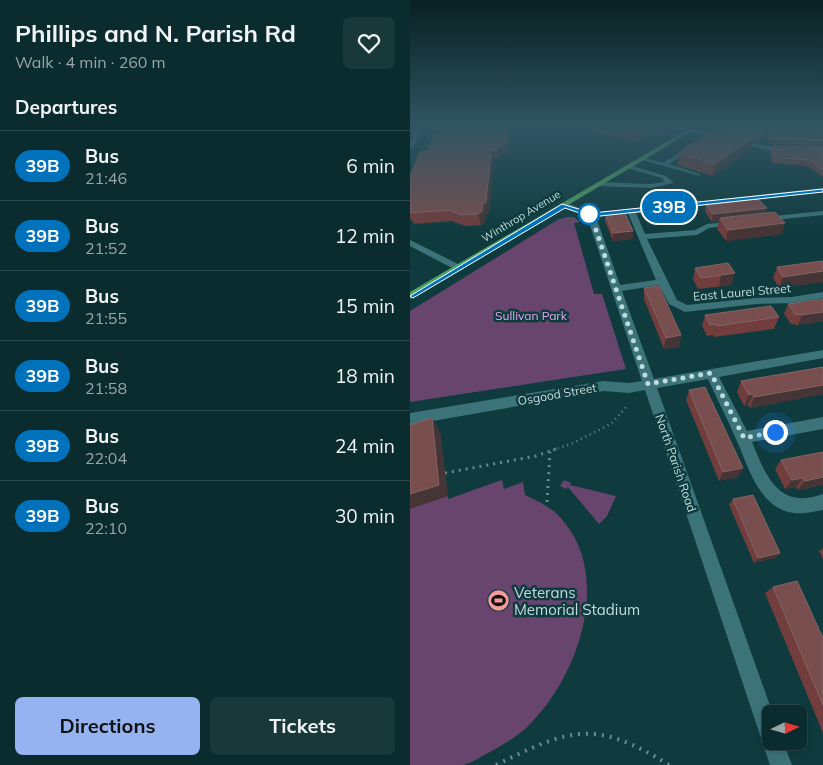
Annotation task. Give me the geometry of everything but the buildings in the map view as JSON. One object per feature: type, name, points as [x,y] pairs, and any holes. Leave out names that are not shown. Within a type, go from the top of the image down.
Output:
[{"type":"main road","name":"Winthrop Avenue","points":[[410,296],[636,163]]},
{"type":"street","points":[[656,163],[698,175]]},
{"type":"street","points":[[664,165],[668,163]]},
{"type":"street","points":[[599,184],[650,186],[667,184],[670,181],[664,177],[628,167]]},
{"type":"street","points":[[564,205],[591,215],[823,190]]},
{"type":"street","name":"East Laurel Street","points":[[631,211],[662,282],[673,302],[685,309],[756,301],[792,300],[823,295]]},
{"type":"street","points":[[756,220],[823,214]]},
{"type":"street","name":"North Parish Road","points":[[591,215],[762,711]]},
{"type":"street","points":[[642,237],[697,232],[707,226],[746,221]]},
{"type":"street","points":[[410,243],[459,268]]},
{"type":"street","points":[[616,289],[662,282]]},
{"type":"street","name":"Osgood Street","points":[[410,418],[604,386],[629,388],[823,354]]},
{"type":"street","points":[[711,373],[744,438],[760,475],[775,497],[787,504],[799,506],[823,502]]},
{"type":"street","points":[[744,438],[823,423]]},
{"type":"street","name":"North Parish Road","points":[[776,750],[781,765]]},
{"type":"path","points":[[445,473],[550,452],[611,424],[627,406]]},
{"type":"path","points":[[547,502],[550,452]]},
{"type":"path","points":[[496,765],[542,742],[577,732],[602,732],[630,742],[669,765]]},
{"type":"green space","name":"Sullivan Park","points":[[574,217],[580,222],[574,223],[594,294],[602,294],[626,369],[410,402],[410,311],[559,219]]},
{"type":"green space","name":"Veterans Memorial Stadium","points":[[440,432],[448,499],[502,480],[504,489],[523,482],[525,495],[543,504],[558,515],[575,539],[585,566],[587,596],[583,626],[574,655],[561,683],[544,708],[525,729],[504,744],[463,765],[410,765],[410,441]]},
{"type":"green space","points":[[564,480],[571,483],[570,485],[616,496],[607,516],[599,524],[568,487],[566,489],[560,486]]},
{"type":"bus line","name":"39B","points":[[410,296],[564,205],[591,215],[823,190]]},
{"type":"place","name":"Veterans Memorial Stadium","points":[[498,601]]},
{"type":"route","points":[[589,214],[591,215],[648,384],[711,373],[744,438],[775,432]]}]
